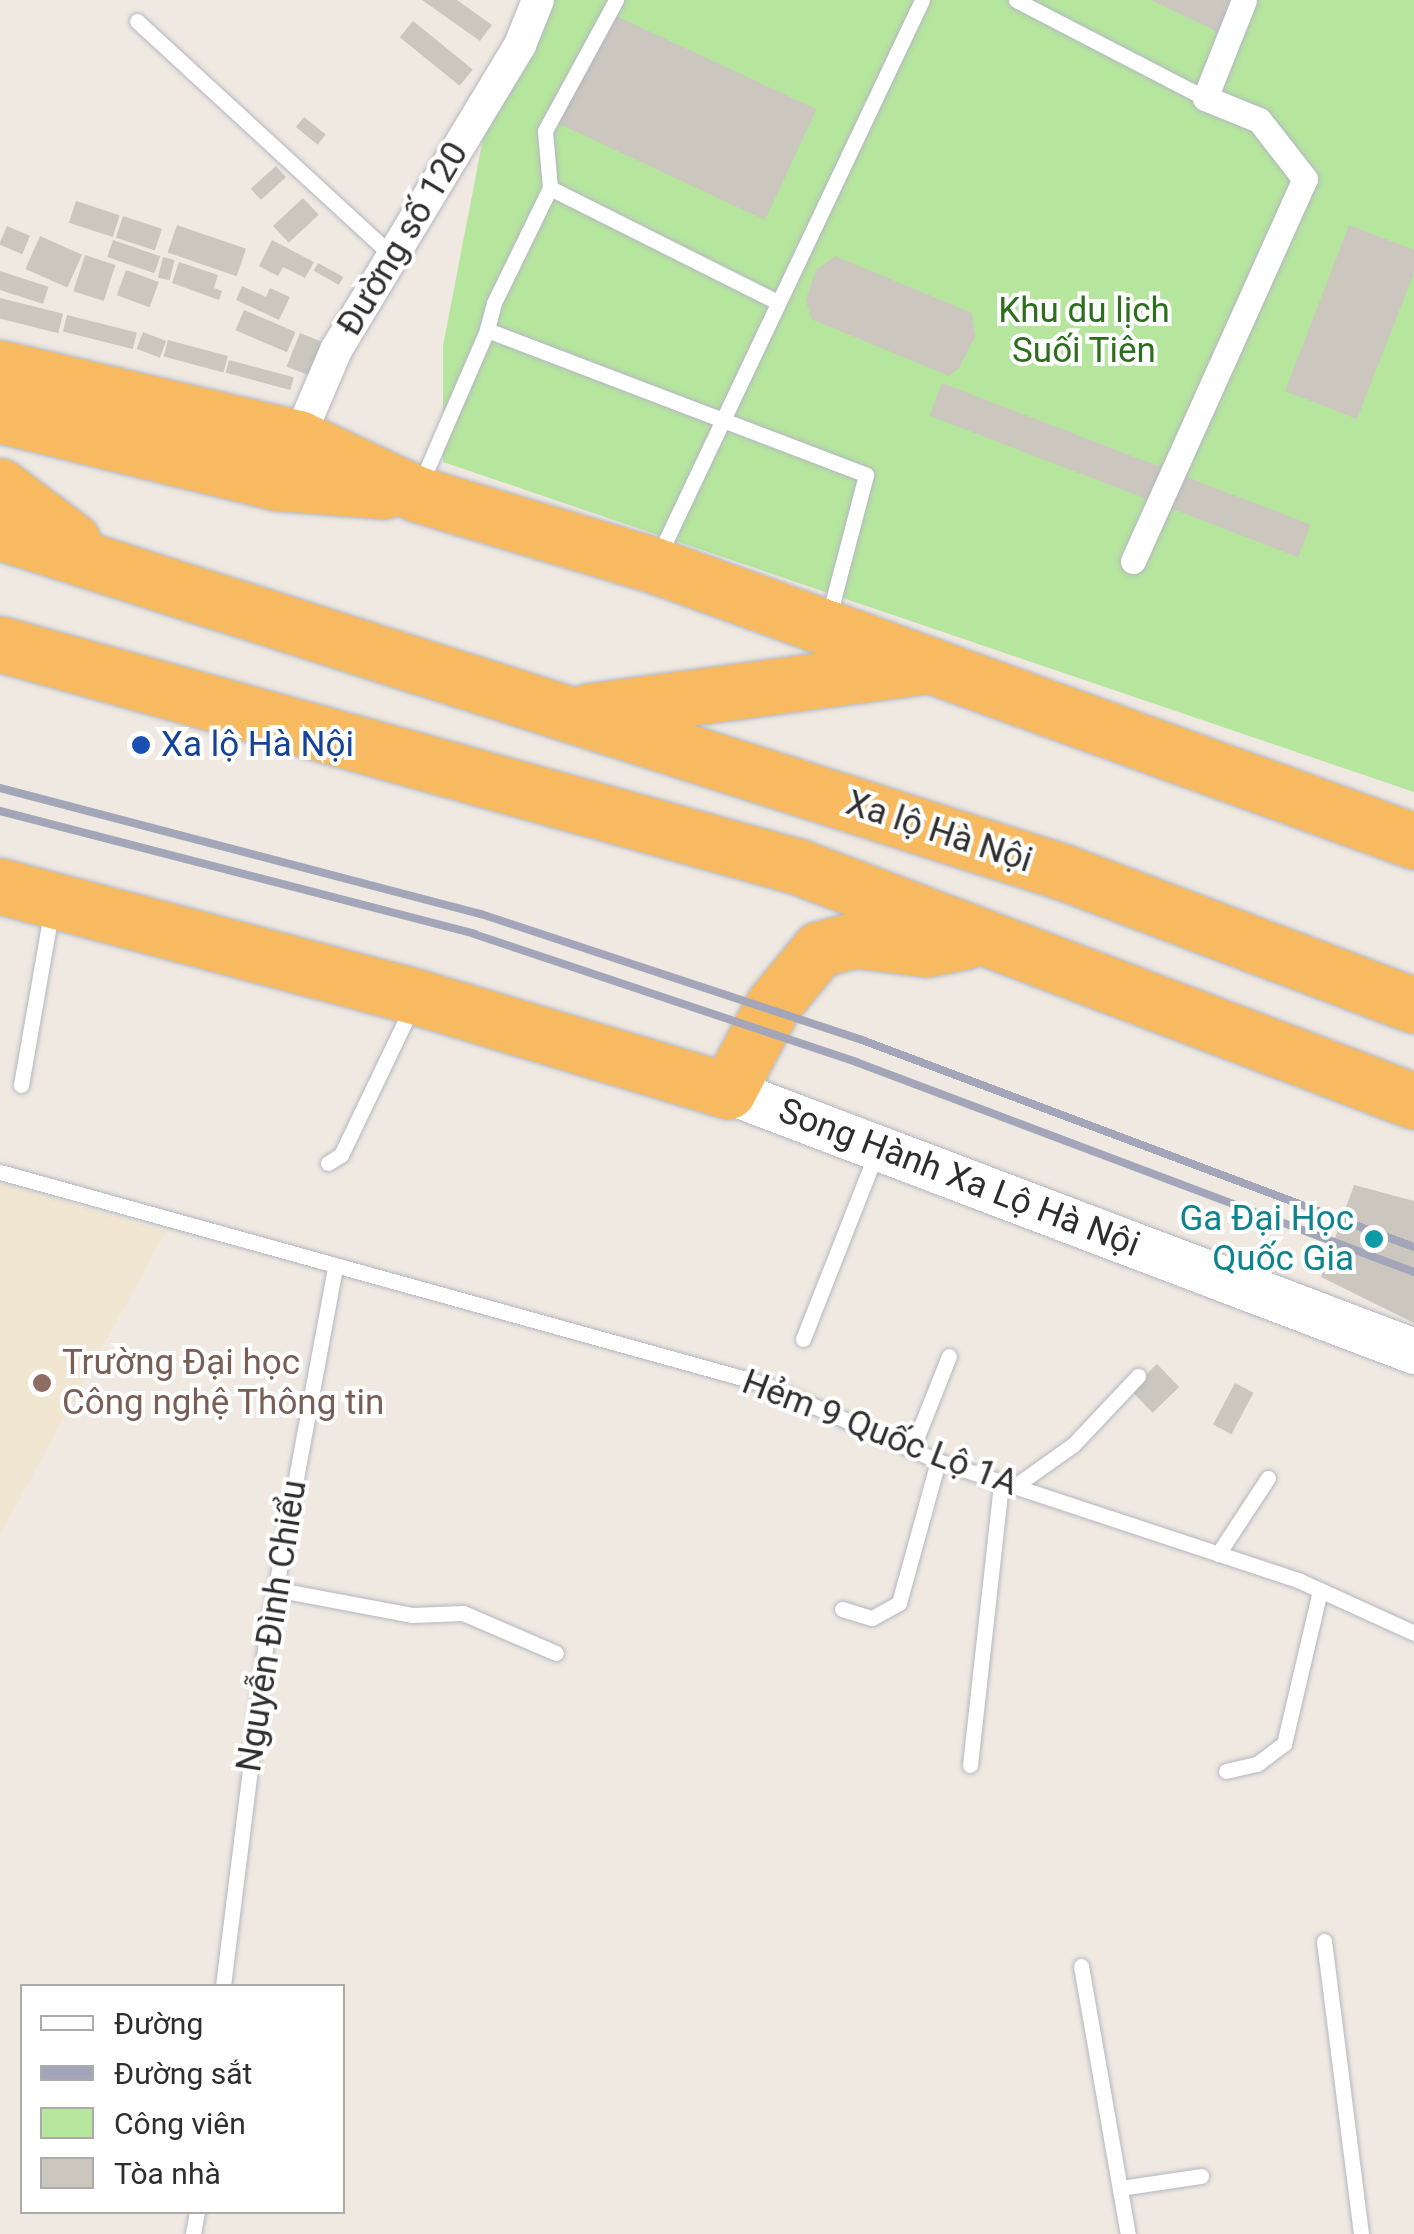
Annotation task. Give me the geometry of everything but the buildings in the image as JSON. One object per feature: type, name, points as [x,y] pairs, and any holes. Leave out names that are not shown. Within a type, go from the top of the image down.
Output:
[{"type":"highway","points":[[0,368],[288,460],[654,565],[1414,842]]},
{"type":"highway","points":[[0,415],[288,460]]},
{"type":"highway","points":[[0,486],[107,566]]},
{"type":"highway","name":"Xa lộ Hà Nội","points":[[0,532],[576,713],[1063,872],[1414,1005]]},
{"type":"highway","points":[[0,644],[798,867],[1414,1101]]},
{"type":"highway","points":[[576,713],[928,666]]},
{"type":"highway","points":[[0,676],[92,671]]},
{"type":"highway","points":[[0,886],[417,997],[728,1091],[772,1006],[819,950],[855,940],[926,949],[984,938]]},
{"type":"main road","name":"Song Hành Xa Lộ Hà Nội","points":[[728,1091],[1414,1350]]},
{"type":"street","name":"Đường số 120","points":[[288,460],[336,350],[520,45],[538,0]]},
{"type":"street","points":[[1133,561],[1305,178],[1259,120],[1205,98],[1244,0]]},
{"type":"lane","points":[[417,494],[487,330],[494,303],[550,188],[546,130],[616,0]]},
{"type":"lane","points":[[654,565],[922,0]]},
{"type":"lane","points":[[1016,0],[1205,98]]},
{"type":"lane","points":[[137,21],[392,256]]},
{"type":"lane","points":[[550,188],[778,302]]},
{"type":"lane","points":[[487,330],[866,475],[825,628]]},
{"type":"lane","points":[[21,1085],[53,898]]},
{"type":"lane","points":[[328,1164],[349,1139],[417,997]]},
{"type":"lane","points":[[803,1339],[878,1147]]},
{"type":"lane","name":"Hẻm 9 Quốc Lộ 1A","points":[[0,1172],[764,1384],[938,1460],[1320,1590],[1414,1633]]},
{"type":"lane","name":"Nguyễn Đình Chiểu","points":[[223,1984],[274,1588],[335,1268]]},
{"type":"lane","points":[[912,1450],[949,1356]]},
{"type":"lane","points":[[970,1765],[1008,1484],[1073,1446],[1138,1376]]},
{"type":"lane","points":[[842,1608],[872,1618],[898,1603],[938,1460]]},
{"type":"lane","points":[[1218,1554],[1268,1478]]},
{"type":"lane","points":[[274,1588],[412,1615],[463,1613],[556,1653]]},
{"type":"lane","points":[[1226,1771],[1257,1764],[1284,1744],[1320,1590]]},
{"type":"lane","points":[[1324,1940],[1361,2234]]},
{"type":"lane","points":[[1080,1966],[1128,2234]]},
{"type":"lane","points":[[1120,2188],[1201,2176]]},
{"type":"shaded area","name":"Trường Đại học Công nghệ Thông tin","points":[[0,1183],[166,1231],[0,1535]]},
{"type":"green space","name":"Khu du lịch Suối Tiên","points":[[530,0],[1414,0],[1414,792],[443,462],[443,346],[491,97]]},
{"type":"railway","points":[[0,788],[481,914],[862,1040],[1414,1247]]},
{"type":"railway","points":[[0,811],[474,934],[856,1062],[1414,1272]]},
{"type":"place","name":"Xa lộ Hà Nội","points":[[141,745]]},
{"type":"place","name":"Ga Đại Học Quốc Gia","points":[[1374,1239]]},
{"type":"place","name":"Trường Đại học Công nghệ Thông tin","points":[[42,1383]]}]
